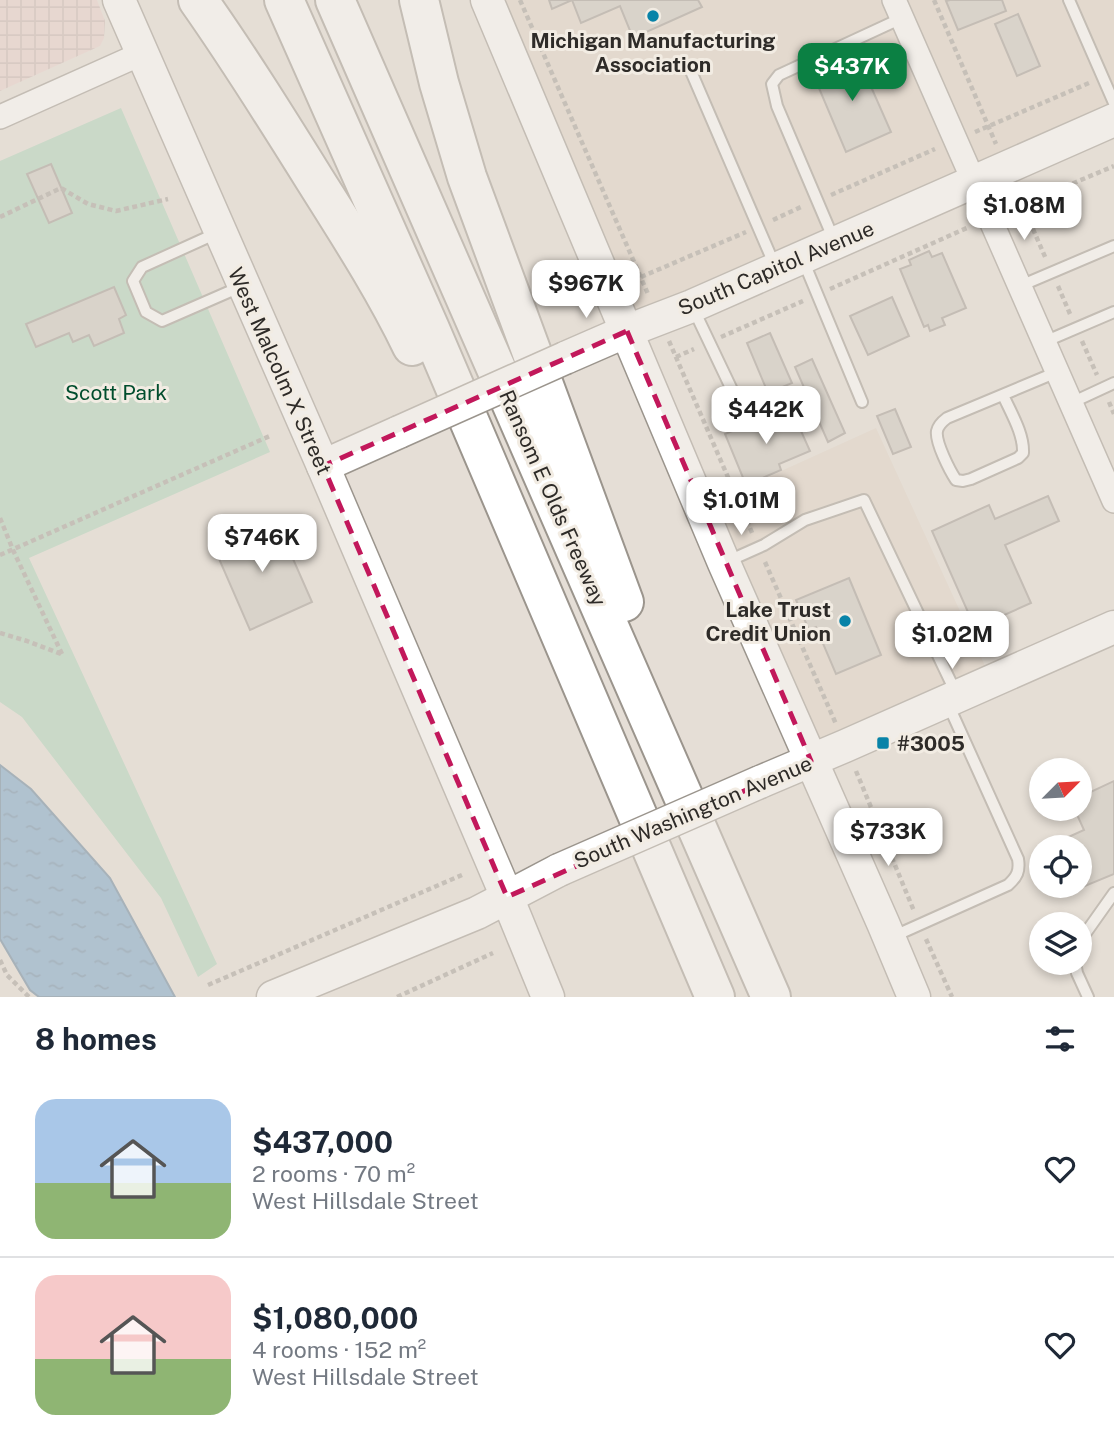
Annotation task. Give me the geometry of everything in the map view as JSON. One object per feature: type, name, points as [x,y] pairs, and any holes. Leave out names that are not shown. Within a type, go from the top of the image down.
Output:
[{"type":"highway","points":[[198,0],[289,139],[383,291],[435,394],[503,544],[591,705]]},
{"type":"highway","points":[[285,0],[430,329],[715,997]]},
{"type":"highway","name":"Ransom E Olds Freeway","points":[[335,0],[771,997]]},
{"type":"highway","points":[[419,0],[439,83],[467,177],[771,997]]},
{"type":"main road","name":"West Malcolm X Street","points":[[119,0],[323,466],[548,997]]},
{"type":"main road","points":[[487,0],[724,563],[914,997]]},
{"type":"main road","name":"South Capitol Avenue","points":[[323,466],[1114,120]]},
{"type":"main road","name":"South Washington Avenue","points":[[273,997],[309,986],[477,913],[559,870],[1114,627]]},
{"type":"street","points":[[898,9],[1114,500]]},
{"type":"street","points":[[0,117],[143,53]]},
{"type":"lane","points":[[1069,0],[1114,103]]},
{"type":"lane","points":[[835,243],[777,106],[772,83],[779,75],[898,9]]},
{"type":"lane","points":[[690,69],[758,226],[817,294],[862,402]]},
{"type":"lane","points":[[220,232],[142,267],[134,281],[146,312],[162,321],[243,286]]},
{"type":"lane","points":[[1020,286],[1114,246]]},
{"type":"lane","points":[[692,306],[743,413]]},
{"type":"lane","points":[[1044,342],[1114,312]]},
{"type":"lane","points":[[1003,395],[1021,436],[1023,453],[1018,458],[971,479],[956,480],[937,439],[937,430],[947,418],[1057,372]]},
{"type":"lane","points":[[1071,403],[1114,383]]},
{"type":"lane","points":[[724,563],[758,548],[805,520],[864,500],[952,699],[1019,867],[1017,877],[1008,885],[890,938]]},
{"type":"lane","points":[[1092,924],[1114,893]]},
{"type":"lane","points":[[1078,975],[1088,997]]},
{"type":"path","points":[[520,0],[952,997]]},
{"type":"path","points":[[934,0],[1114,414]]},
{"type":"path","points":[[640,277],[1102,77]]},
{"type":"path","points":[[676,357],[1114,166]]},
{"type":"path","points":[[0,217],[61,188],[88,204],[116,211],[168,199]]},
{"type":"path","points":[[0,555],[272,435]]},
{"type":"path","points":[[0,518],[62,654],[0,634]]},
{"type":"path","points":[[208,985],[462,875]]},
{"type":"path","points":[[397,997],[493,953]]},
{"type":"path","points":[[0,960],[7,975],[29,997]]},
{"type":"highlighted area","points":[[627,331],[811,761],[507,897],[323,466]]},
{"type":"shaded area","points":[[0,0],[97,0],[105,21],[104,38],[100,46],[0,91]]},
{"type":"shaded area","points":[[484,0],[1114,0],[1114,118],[627,331]]},
{"type":"shaded area","points":[[876,428],[987,670],[818,744],[706,505]]},
{"type":"green space","name":"Scott Park","points":[[121,108],[270,452],[29,558],[217,964],[198,977],[161,898],[22,717],[0,702],[0,161]]},
{"type":"water","points":[[0,765],[31,789],[110,878],[175,997],[39,997],[30,990],[0,939]]},
{"type":"building","points":[[549,0],[572,0],[552,9]]},
{"type":"building","name":"Michigan Manufacturing Association","points":[[572,0],[698,0],[702,7],[633,38],[620,6],[581,23]]},
{"type":"building","points":[[1002,0],[1006,11],[958,30],[946,1]]},
{"type":"building","points":[[1018,14],[1040,66],[1017,76],[995,24]]},
{"type":"building","points":[[857,55],[891,132],[846,152],[813,74]]},
{"type":"building","points":[[51,164],[72,213],[49,223],[27,174]]},
{"type":"building","points":[[929,251],[932,257],[942,253],[966,308],[942,318],[945,325],[930,331],[928,325],[924,327],[900,269],[911,265],[909,260]]},
{"type":"building","points":[[114,287],[126,315],[119,319],[124,333],[94,346],[89,335],[73,342],[69,333],[36,347],[26,324]]},
{"type":"building","points":[[892,297],[909,336],[868,355],[850,316]]},
{"type":"building","points":[[770,333],[792,383],[768,393],[747,343]]},
{"type":"building","points":[[812,359],[845,433],[828,442],[795,367]]},
{"type":"building","points":[[895,409],[911,447],[893,454],[877,416]]},
{"type":"building","points":[[792,411],[810,451],[779,464],[781,470],[746,485],[725,434],[761,419],[763,423]]},
{"type":"building","points":[[1048,496],[1059,521],[1005,545],[1031,603],[975,628],[932,531],[989,505],[995,519]]},
{"type":"building","points":[[275,518],[312,602],[250,630],[213,545]]},
{"type":"building","points":[[849,578],[881,655],[836,674],[816,627],[809,630],[796,600]]},
{"type":"building","points":[[1114,781],[1114,874],[1092,883],[1092,835],[1073,835],[1084,830],[1080,821],[1092,821],[1092,791]]},
{"type":"place","name":"Michigan Manufacturing Association","points":[[653,16]]},
{"type":"place","name":"Lake Trust Credit Union","points":[[845,621]]},
{"type":"place","name":"#3005","points":[[883,743]]}]
